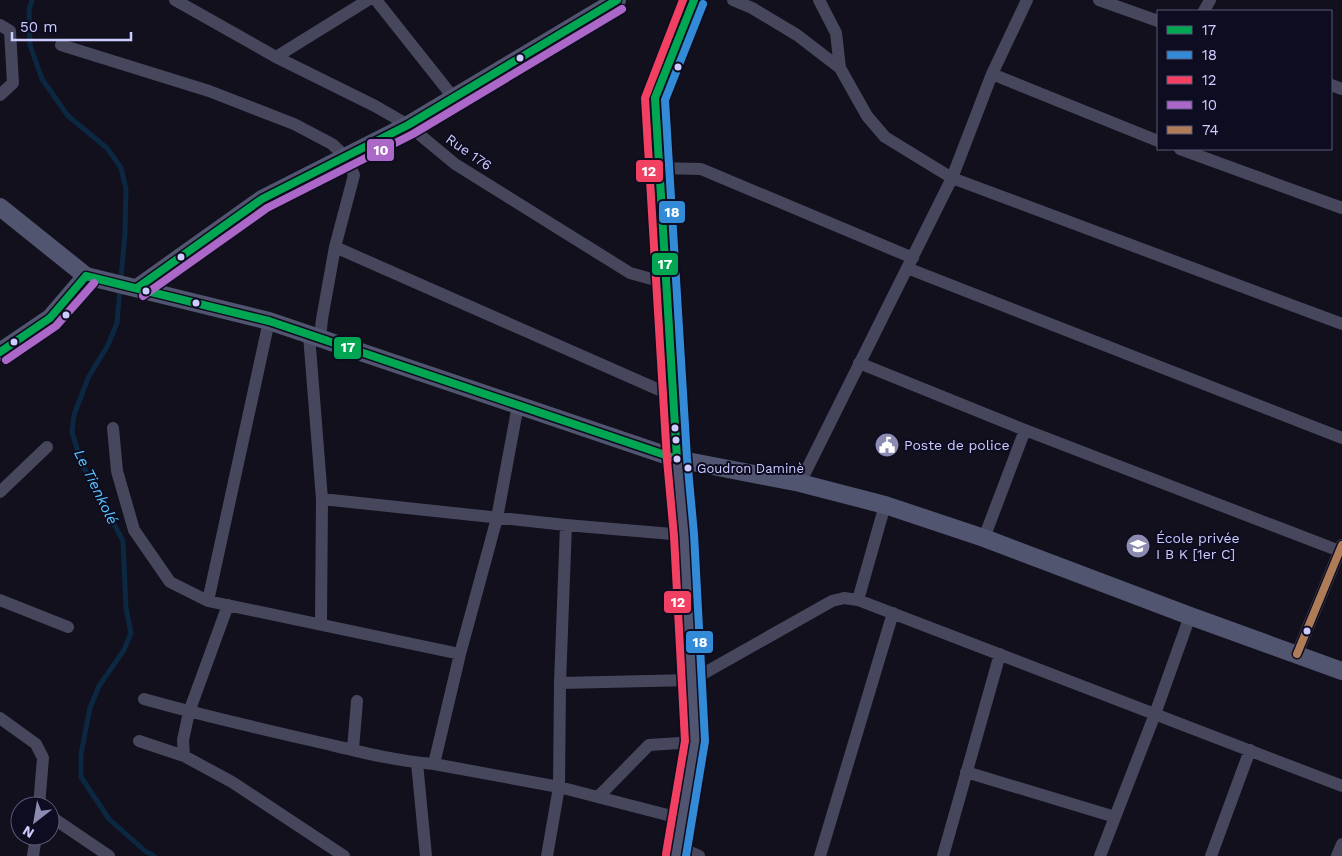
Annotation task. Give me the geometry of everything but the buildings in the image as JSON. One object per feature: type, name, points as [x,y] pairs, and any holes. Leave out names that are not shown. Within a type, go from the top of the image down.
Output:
[{"type":"street","name":"Rue 176","points":[[175,0],[276,57],[408,125],[455,164],[630,274],[666,283]]},
{"type":"street","points":[[276,57],[368,0]]},
{"type":"street","points":[[376,0],[453,97]]},
{"type":"street","points":[[137,288],[262,199],[408,125],[617,0]]},
{"type":"street","points":[[733,0],[752,8],[797,34],[840,68],[868,116],[885,137],[952,178],[1342,324]]},
{"type":"street","points":[[819,0],[836,33],[840,68]]},
{"type":"street","points":[[800,483],[952,178],[992,74],[1027,0]]},
{"type":"street","points":[[1099,0],[1157,21]]},
{"type":"street","points":[[692,1],[655,98],[677,459],[684,535],[695,742],[677,852],[699,856]]},
{"type":"street","points":[[0,25],[10,31],[13,83],[0,95]]},
{"type":"street","points":[[60,45],[209,91],[294,124],[332,144],[346,158],[354,175],[335,247],[322,319],[315,336],[322,499],[321,624]]},
{"type":"street","points":[[992,74],[1157,141]]},
{"type":"street","points":[[1183,150],[1342,208]]},
{"type":"street","points":[[659,168],[701,170],[910,263],[1342,438]]},
{"type":"street","points":[[0,207],[86,276],[269,321],[677,459],[800,483],[884,505],[984,538],[1342,671]]},
{"type":"street","points":[[335,247],[674,396]]},
{"type":"street","points":[[0,352],[50,318],[86,276]]},
{"type":"street","points":[[208,601],[269,321]]},
{"type":"street","points":[[859,363],[1025,430],[1341,549],[1297,654]]},
{"type":"street","points":[[434,764],[460,654],[497,518],[518,405]]},
{"type":"street","points":[[113,428],[117,472],[134,530],[170,582],[208,601],[460,654]]},
{"type":"street","points":[[984,538],[1025,430]]},
{"type":"street","points":[[0,492],[47,447]]},
{"type":"street","points":[[322,499],[566,525],[684,535]]},
{"type":"street","points":[[858,600],[884,505]]},
{"type":"street","points":[[547,856],[559,787],[560,683],[566,525]]},
{"type":"street","points":[[560,683],[692,680],[832,601],[844,598],[858,600],[893,613],[1342,786]]},
{"type":"street","points":[[0,600],[68,627]]},
{"type":"street","points":[[184,756],[183,740],[189,712],[228,605]]},
{"type":"street","points":[[820,856],[893,613]]},
{"type":"street","points":[[1100,856],[1156,714],[1190,616]]},
{"type":"street","points":[[943,856],[1000,654]]},
{"type":"street","points":[[144,699],[189,712],[353,750],[559,787],[683,819]]},
{"type":"street","points":[[353,750],[357,701]]},
{"type":"street","points":[[0,719],[36,744],[42,758],[40,796]]},
{"type":"street","points":[[139,741],[184,756],[232,782],[344,856]]},
{"type":"street","points":[[598,797],[648,745],[695,742]]},
{"type":"street","points":[[1211,856],[1250,750]]},
{"type":"street","points":[[417,763],[426,856]]},
{"type":"street","points":[[966,772],[1115,817]]},
{"type":"street","points":[[60,823],[109,856]]},
{"type":"street","points":[[1337,856],[1342,844]]},
{"type":"waterway","name":"Le Tienkolé","points":[[32,0],[29,10],[30,45],[42,79],[68,116],[107,148],[121,168],[126,189],[125,233],[117,323],[108,345],[88,378],[74,415],[72,432],[81,462],[123,541],[126,608],[131,633],[124,650],[99,686],[90,708],[81,754],[81,777],[109,819],[145,851],[154,856]]},
{"type":"transit line","name":"17","points":[[137,288],[262,199],[408,125],[617,0]]},
{"type":"transit line","name":"12","points":[[666,854],[685,741],[674,536],[667,460],[645,98],[683,0]]},
{"type":"transit line","name":"17","points":[[86,276],[269,321],[677,459],[655,98],[694,0]]},
{"type":"transit line","name":"18","points":[[686,856],[705,741],[694,534],[687,458],[665,100],[703,4]]},
{"type":"transit line","name":"10","points":[[143,296],[267,208],[413,134],[622,9]]},
{"type":"transit line","name":"17","points":[[0,352],[50,318],[86,276]]},
{"type":"transit line","name":"10","points":[[6,360],[56,326],[94,283]]},
{"type":"transit line","name":"74","points":[[1297,654],[1342,545]]},
{"type":"place","name":"Poste de police","points":[[887,445]]},
{"type":"place","name":"Goudron Daminè","points":[[688,468]]},
{"type":"place","name":"École privée I B K [1er C]","points":[[1138,546]]}]
